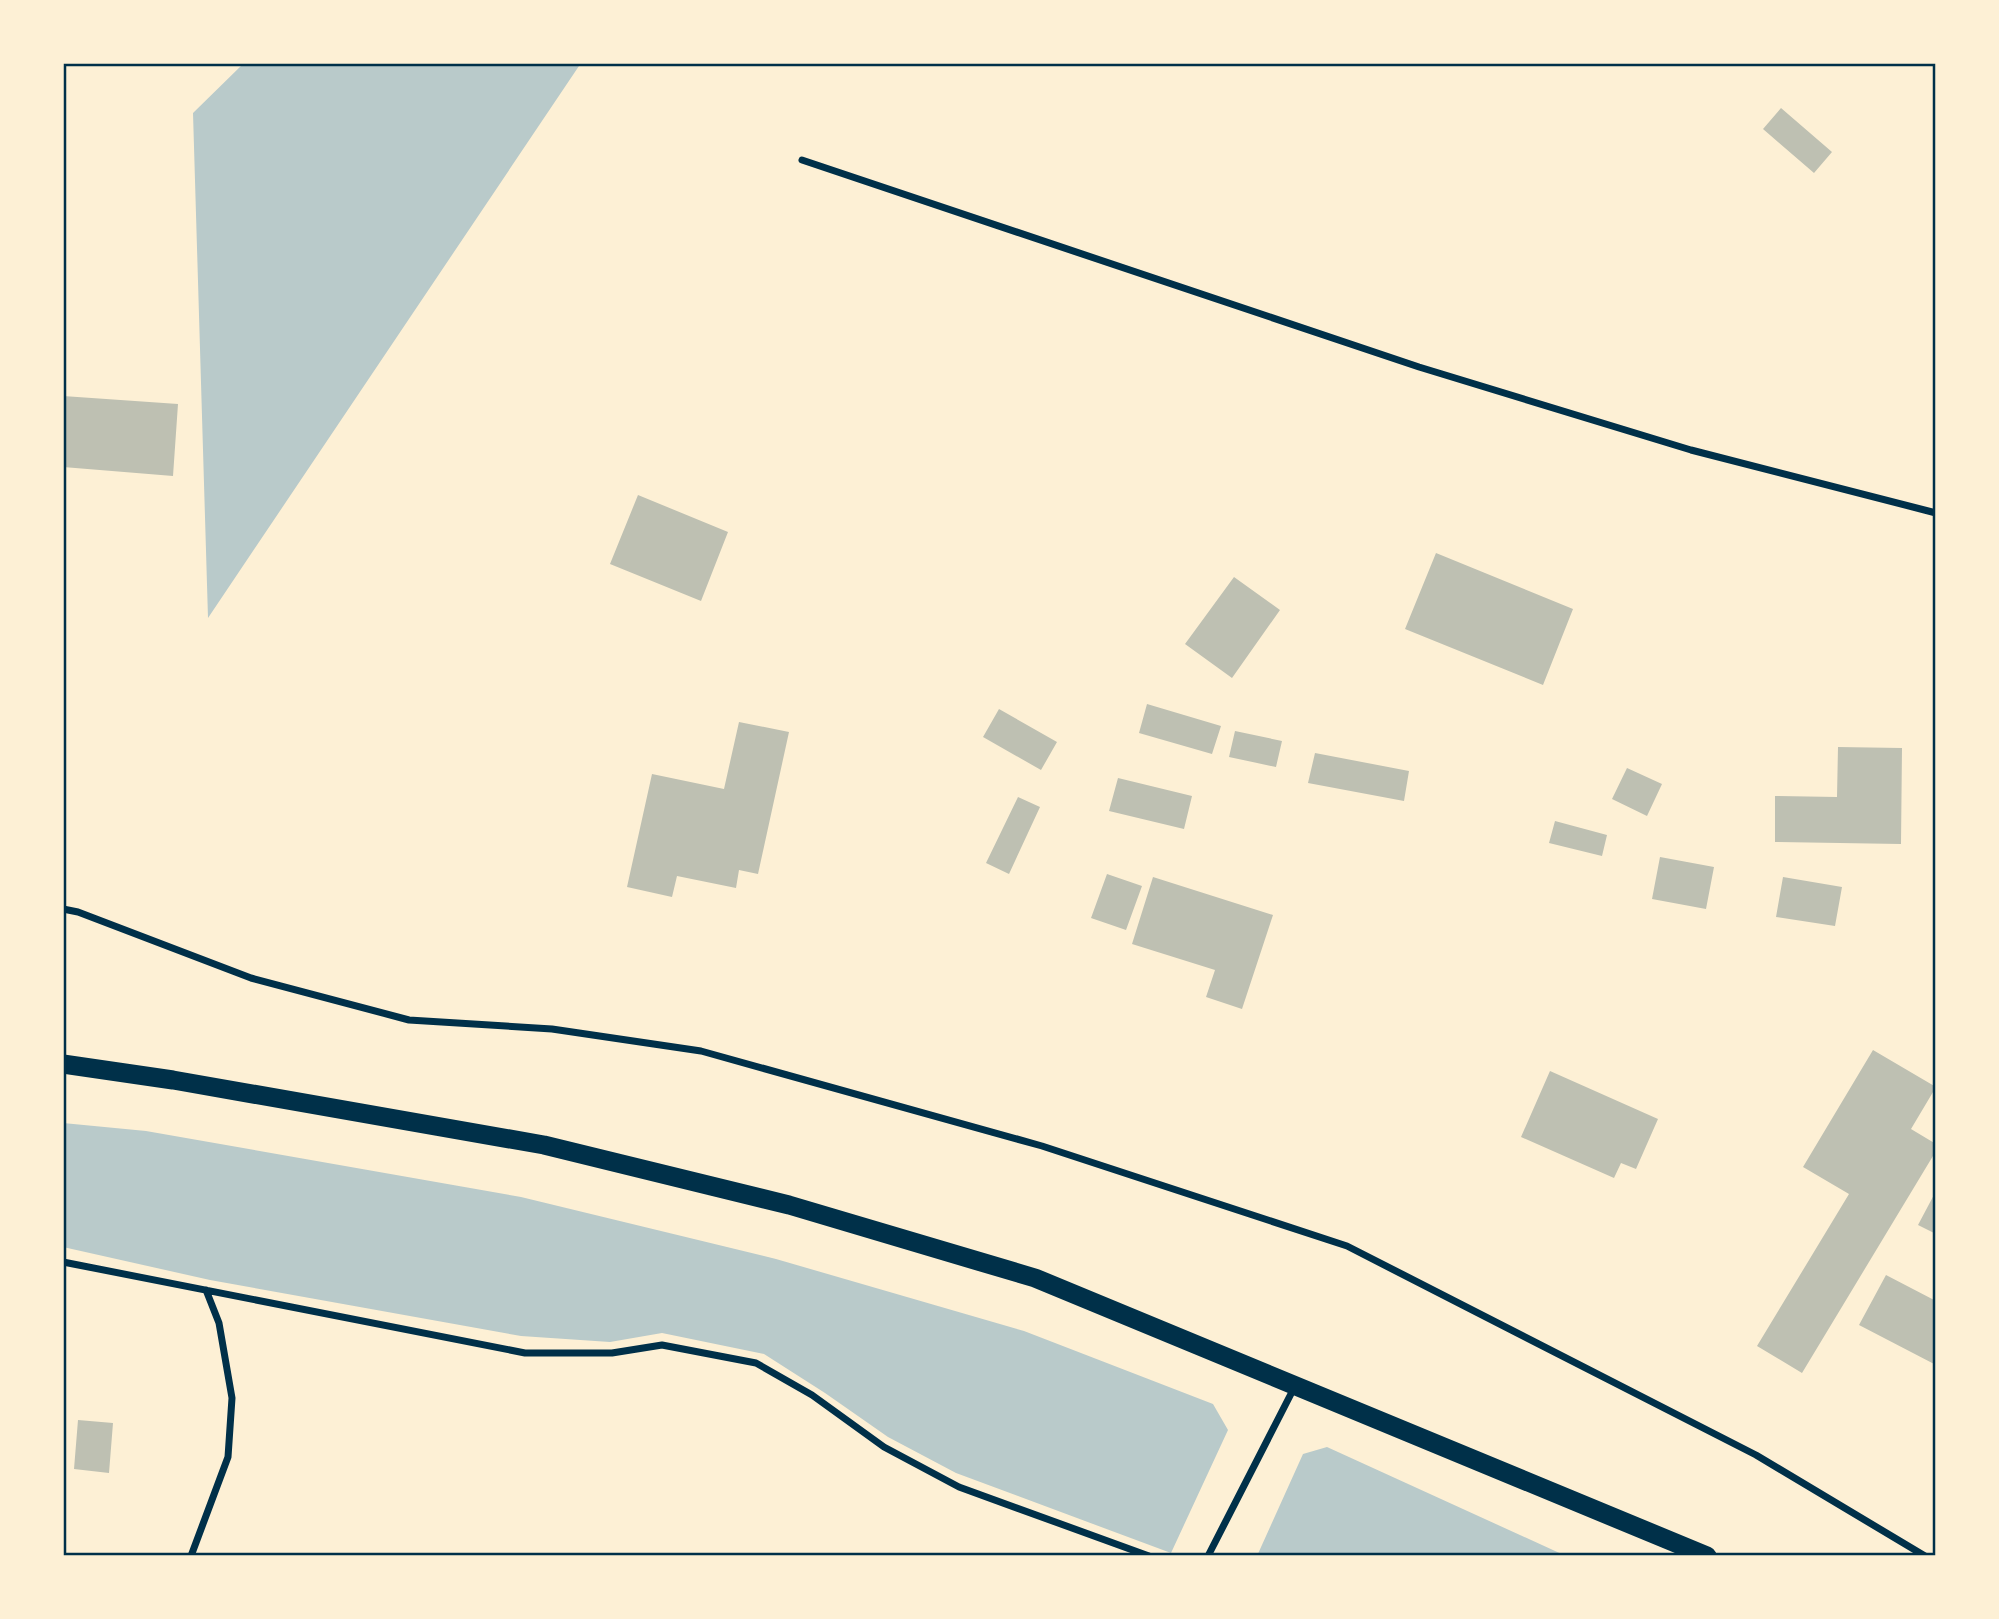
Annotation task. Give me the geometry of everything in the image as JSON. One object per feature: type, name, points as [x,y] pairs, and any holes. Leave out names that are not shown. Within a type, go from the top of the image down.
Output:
[{"type":"highway","points":[[63,1064],[187,1082],[544,1145],[789,1205],[1035,1278],[1707,1556]]},
{"type":"street","points":[[802,160],[1419,366],[1691,450],[1936,513]]},
{"type":"street","points":[[63,909],[78,912],[251,978],[409,1020],[552,1029],[701,1051],[1042,1146],[1347,1246],[1756,1455],[1925,1556]]},
{"type":"street","points":[[63,1262],[524,1353],[612,1353],[663,1345],[756,1363],[812,1395],[884,1447],[959,1488],[1149,1556]]},
{"type":"street","points":[[191,1556],[228,1457],[232,1398],[219,1323],[206,1290]]},
{"type":"street","points":[[1208,1556],[1295,1386]]},
{"type":"shaded area","points":[[244,63],[581,63],[208,618],[193,113]]},
{"type":"shaded area","points":[[63,1123],[146,1131],[521,1197],[776,1259],[1024,1331],[1213,1404],[1228,1430],[1171,1553],[956,1473],[888,1437],[764,1354],[662,1333],[610,1342],[521,1336],[210,1280],[63,1247]]},
{"type":"shaded area","points":[[1327,1447],[1566,1556],[1257,1556],[1303,1454]]},
{"type":"building","points":[[1781,108],[1832,152],[1814,173],[1763,129]]},
{"type":"building","points":[[63,396],[178,404],[173,476],[63,467]]},
{"type":"building","points":[[638,495],[728,532],[701,601],[610,564]]},
{"type":"building","points":[[1436,553],[1573,609],[1543,685],[1405,629]]},
{"type":"building","points":[[1234,577],[1280,610],[1232,678],[1185,644]]},
{"type":"building","points":[[1147,704],[1221,726],[1212,754],[1139,733]]},
{"type":"building","points":[[999,709],[1057,742],[1041,770],[983,737]]},
{"type":"building","points":[[739,722],[789,732],[758,874],[739,870],[736,888],[677,876],[672,897],[627,887],[652,774],[724,789]]},
{"type":"building","points":[[1235,731],[1282,741],[1276,767],[1229,757]]},
{"type":"building","points":[[1838,747],[1902,748],[1901,844],[1775,842],[1775,796],[1837,797]]},
{"type":"building","points":[[1315,753],[1409,771],[1404,801],[1308,783]]},
{"type":"building","points":[[1627,768],[1662,784],[1647,816],[1612,799]]},
{"type":"building","points":[[1118,778],[1192,796],[1184,829],[1109,811]]},
{"type":"building","points":[[1018,797],[1040,807],[1009,874],[986,863]]},
{"type":"building","points":[[1555,821],[1607,835],[1602,856],[1549,843]]},
{"type":"building","points":[[1660,857],[1714,867],[1706,909],[1652,899]]},
{"type":"building","points":[[1107,874],[1142,886],[1126,930],[1091,918]]},
{"type":"building","points":[[1153,877],[1273,915],[1242,1009],[1206,997],[1215,970],[1132,944]]},
{"type":"building","points":[[1783,877],[1842,887],[1835,926],[1776,917]]},
{"type":"building","points":[[1873,1050],[1936,1087],[1911,1129],[1936,1144],[1936,1151],[1802,1373],[1757,1346],[1849,1194],[1803,1167]]},
{"type":"building","points":[[1550,1071],[1658,1119],[1636,1169],[1621,1163],[1614,1178],[1521,1137]]},
{"type":"building","points":[[1936,1191],[1936,1234],[1918,1225]]},
{"type":"building","points":[[1886,1275],[1936,1301],[1936,1365],[1859,1325]]},
{"type":"building","points":[[78,1420],[113,1423],[109,1473],[74,1469]]}]
